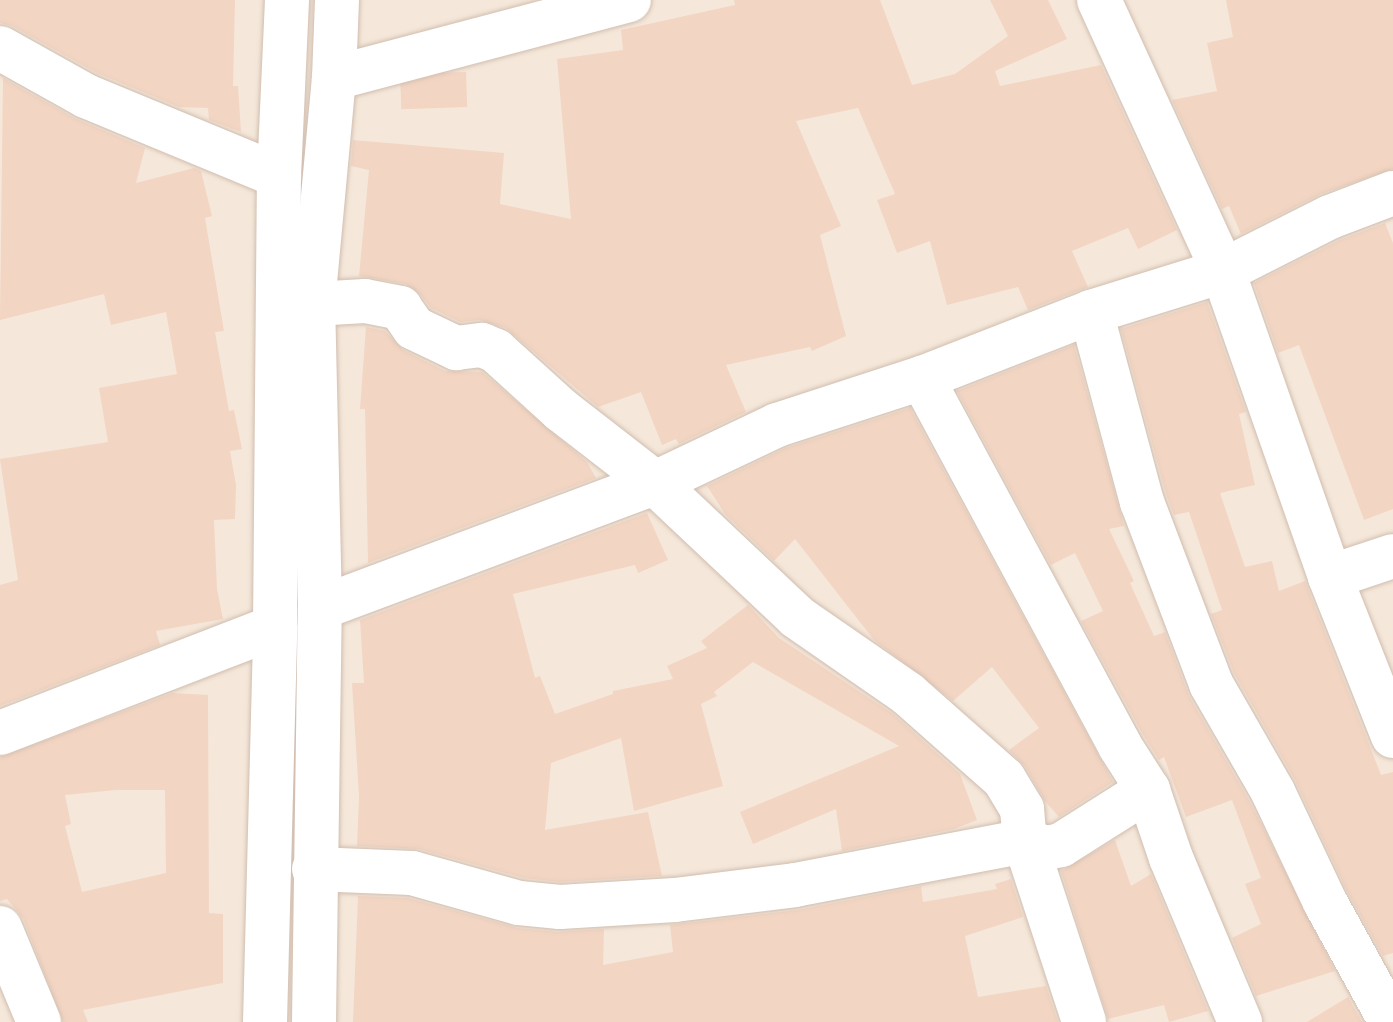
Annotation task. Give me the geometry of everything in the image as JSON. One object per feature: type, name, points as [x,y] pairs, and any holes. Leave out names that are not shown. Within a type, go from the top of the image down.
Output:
[{"type":"street","points":[[265,1022],[275,627],[279,176],[287,0]]},
{"type":"street","points":[[314,1022],[320,608],[313,304],[334,78],[337,0]]},
{"type":"street","points":[[334,78],[629,0]]},
{"type":"street","points":[[1099,0],[1223,271],[1330,577],[1393,736]]},
{"type":"street","points":[[0,48],[86,96],[279,176]]},
{"type":"street","points":[[320,608],[655,483],[777,425],[922,378],[1091,312],[1223,271],[1330,217],[1393,193]]},
{"type":"street","points":[[313,304],[365,301],[400,308],[414,328],[456,348],[482,345],[496,351],[561,410],[655,483],[797,617],[908,694],[1004,779],[1022,809],[1025,841],[1084,1022]]},
{"type":"street","points":[[1091,312],[1142,502],[1211,684],[1273,792],[1325,902],[1391,1022]]},
{"type":"street","points":[[922,378],[1120,746],[1148,790],[1171,858],[1240,1022]]},
{"type":"street","points":[[1330,577],[1393,556]]},
{"type":"street","points":[[0,733],[275,627]]},
{"type":"street","points":[[314,869],[412,873],[519,903],[560,907],[675,900],[795,885],[1025,841],[1047,848],[1061,845],[1148,790]]},
{"type":"street","points":[[0,928],[39,1022]]},
{"type":"shaded area","points":[[0,0],[1393,0],[1393,1022],[0,1022]]},
{"type":"building","points":[[0,0],[235,0],[233,86],[238,86],[241,132],[209,120],[208,108],[179,107],[97,73],[12,26],[0,23]]},
{"type":"building","points":[[734,0],[880,0],[912,85],[955,74],[1008,36],[990,0],[1048,0],[1067,39],[995,71],[1000,86],[1101,65],[1177,230],[1138,249],[1128,228],[1072,251],[1088,287],[1028,310],[1018,287],[947,305],[930,241],[897,253],[877,200],[895,194],[858,108],[796,121],[841,226],[820,235],[846,336],[812,351],[810,347],[726,365],[746,412],[679,444],[676,439],[662,445],[641,392],[598,407],[506,328],[480,320],[460,322],[431,308],[420,294],[406,284],[359,276],[369,170],[351,166],[353,140],[504,153],[500,204],[571,219],[557,59],[623,50],[621,30],[735,5]]},
{"type":"building","points":[[1226,0],[1393,0],[1393,169],[1321,194],[1241,234],[1229,206],[1222,209],[1172,100],[1217,91],[1207,43],[1233,37]]},
{"type":"building","points":[[466,72],[467,107],[401,109],[400,74]]},
{"type":"building","points":[[3,78],[74,118],[145,148],[136,183],[194,168],[201,171],[212,216],[205,218],[224,331],[215,332],[229,411],[234,410],[242,449],[230,451],[236,485],[235,519],[214,520],[217,589],[223,619],[156,631],[160,645],[0,706],[0,585],[18,580],[0,459],[108,442],[99,388],[177,374],[166,312],[111,325],[104,294],[0,320]]},
{"type":"building","points":[[1385,223],[1393,243],[1393,509],[1364,520],[1299,345],[1278,353],[1254,283],[1340,240]]},
{"type":"building","points":[[1207,302],[1246,412],[1239,414],[1255,485],[1220,493],[1245,567],[1272,561],[1279,591],[1305,581],[1381,775],[1393,772],[1393,953],[1383,956],[1347,891],[1295,780],[1234,673],[1211,614],[1222,610],[1189,512],[1174,515],[1166,494],[1121,329]]},
{"type":"building","points":[[366,327],[385,331],[403,350],[445,371],[482,372],[587,462],[596,478],[368,563],[365,409],[360,409]]},
{"type":"building","points":[[1074,345],[1124,526],[1109,529],[1134,581],[1130,583],[1154,636],[1165,632],[1189,696],[1251,804],[1335,971],[1256,996],[1232,938],[1261,924],[1245,884],[1261,878],[1232,800],[1186,817],[1164,757],[1159,760],[1142,733],[1081,621],[1103,611],[1075,553],[1051,565],[957,391]]},
{"type":"building","points":[[910,408],[1113,782],[1059,817],[1045,801],[1025,766],[1009,750],[1039,728],[992,667],[953,701],[874,640],[795,539],[774,561],[725,514],[707,486],[786,448]]},
{"type":"building","points":[[647,513],[668,560],[638,573],[635,565],[513,594],[535,678],[540,676],[555,714],[613,694],[613,691],[673,679],[667,666],[707,648],[701,641],[748,605],[779,638],[893,714],[960,774],[977,820],[954,829],[842,851],[836,809],[753,844],[740,812],[899,746],[753,662],[714,692],[717,696],[701,704],[723,786],[634,811],[621,738],[551,763],[545,830],[648,812],[662,876],[560,882],[524,878],[419,849],[357,846],[359,796],[352,683],[364,683],[360,620]]},
{"type":"building","points":[[173,693],[208,695],[209,913],[223,914],[223,983],[83,1010],[88,1022],[63,1022],[23,918],[7,899],[0,901],[0,757]],"holes":[[[116,790],[165,790],[166,873],[82,892],[65,826],[71,824],[65,795]]]},
{"type":"building","points":[[1115,840],[1131,886],[1151,874],[1208,1011],[1169,1022],[1164,1005],[1108,1019],[1061,871]]},
{"type":"building","points":[[1011,879],[1023,917],[965,936],[978,997],[1046,986],[1058,1022],[353,1022],[358,896],[408,898],[517,928],[558,932],[604,929],[603,965],[673,952],[670,925],[798,910],[921,886],[923,902],[997,889],[995,884]]},
{"type":"building","points":[[1348,997],[1362,1022],[1307,1022]]}]
